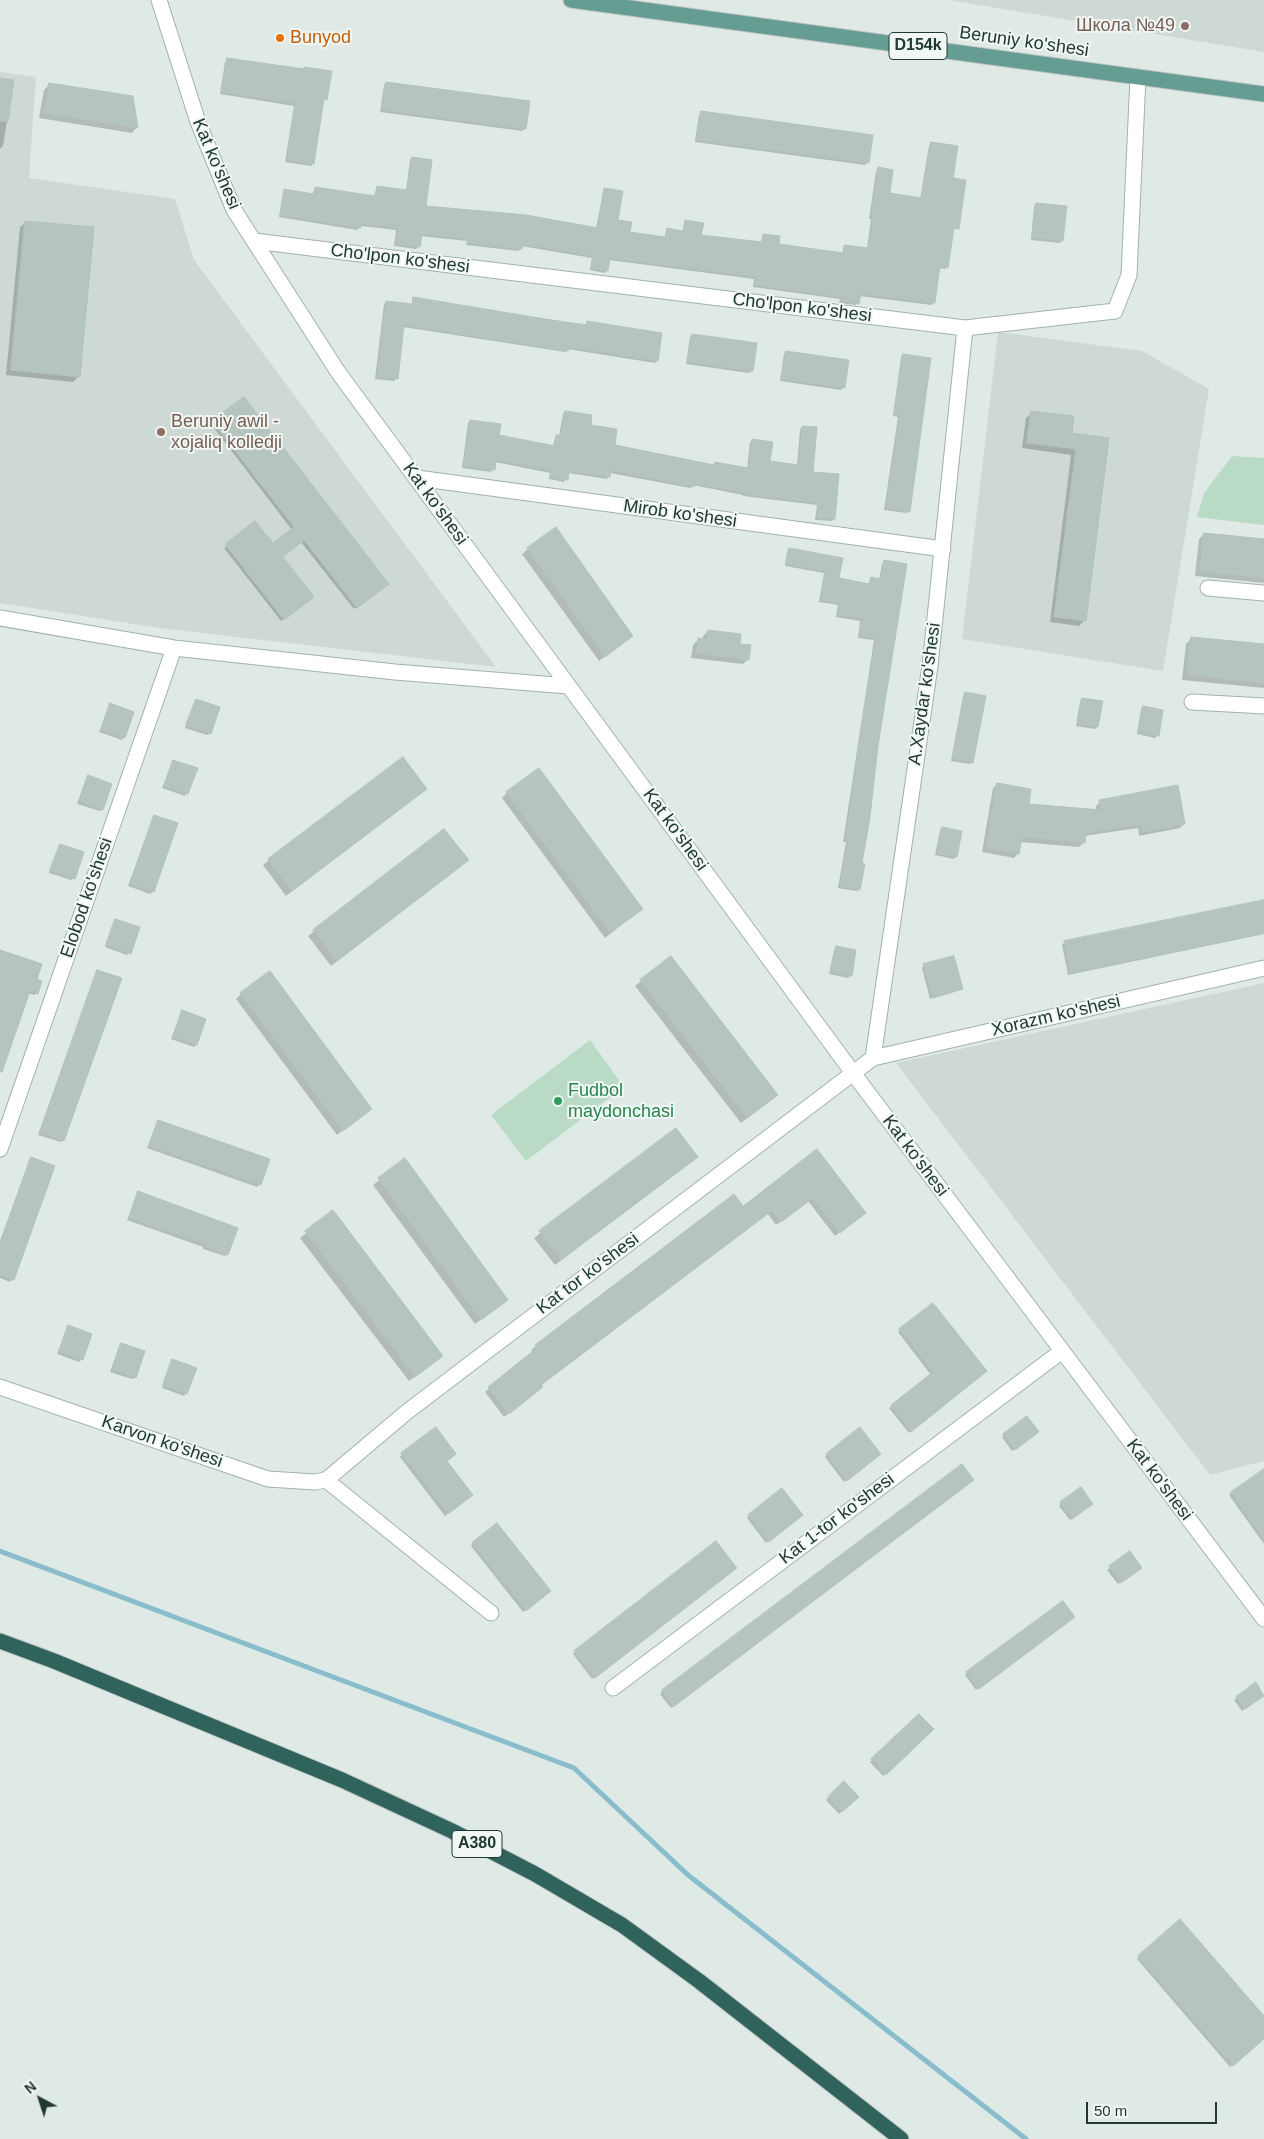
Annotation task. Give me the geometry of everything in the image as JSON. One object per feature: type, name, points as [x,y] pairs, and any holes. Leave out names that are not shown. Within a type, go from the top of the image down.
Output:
[{"type":"highway","name":"A380","points":[[0,1641],[73,1669],[342,1780],[452,1831],[535,1874],[622,1925],[707,1988],[901,2139]]},
{"type":"main road","name":"Beruniy ko'shesi","points":[[571,0],[1264,94]]},
{"type":"street","name":"Kat ko'shesi","points":[[158,0],[198,122],[234,210],[338,372],[853,1073],[1264,1619]]},
{"type":"street","name":"Cho'lpon ko'shesi","points":[[254,241],[965,328],[1115,312],[1129,275],[1138,76]]},
{"type":"street","name":"A.Xaydar ko'shesi","points":[[873,1058],[930,666],[965,328]]},
{"type":"street","name":"Mirob ko'shesi","points":[[416,478],[943,549]]},
{"type":"street","points":[[1208,588],[1264,593]]},
{"type":"street","points":[[0,618],[174,648],[395,672],[568,686]]},
{"type":"street","name":"Elobod ko'shesi","points":[[0,1149],[174,648]]},
{"type":"street","points":[[1192,702],[1264,706]]},
{"type":"street","name":"Xorazm ko'shesi","points":[[853,1073],[873,1058],[1264,968]]},
{"type":"street","name":"Kat tor ko'shesi","points":[[326,1480],[408,1411],[853,1073]]},
{"type":"street","name":"Kat 1-tor ko'shesi","points":[[613,1688],[1062,1351]]},
{"type":"street","name":"Karvon ko'shesi","points":[[0,1387],[268,1479],[315,1482],[326,1480]]},
{"type":"street","points":[[326,1480],[490,1613]]},
{"type":"shaded area","name":"Школа №49","points":[[949,0],[1264,0],[1264,52]]},
{"type":"shaded area","name":"Beruniy awil - xojaliq kolledji","points":[[0,72],[36,77],[29,178],[175,199],[194,260],[496,667],[159,628],[0,603]]},
{"type":"shaded area","points":[[998,332],[1142,351],[1209,389],[1163,671],[962,639]]},
{"type":"shaded area","points":[[1264,983],[1264,1461],[1210,1475],[896,1063]]},
{"type":"green space","points":[[1232,456],[1264,458],[1264,525],[1197,517],[1204,493]]},
{"type":"green space","name":"Fudbol maydonchasi","points":[[590,1040],[624,1087],[526,1161],[491,1115]]},
{"type":"building","points":[[227,58],[332,71],[327,100],[324,99],[314,164],[287,160],[295,103],[222,92]]},
{"type":"building","points":[[0,78],[14,80],[8,122],[0,121]]},
{"type":"building","points":[[386,82],[530,101],[526,129],[382,110]]},
{"type":"building","points":[[49,83],[133,96],[138,128],[44,113]]},
{"type":"building","points":[[701,111],[873,135],[869,163],[696,140]]},
{"type":"building","points":[[931,142],[958,146],[953,178],[966,180],[959,229],[954,228],[948,268],[940,266],[935,303],[861,294],[859,304],[841,301],[842,297],[755,285],[756,277],[610,258],[608,271],[591,268],[593,256],[523,244],[522,249],[468,243],[468,239],[422,234],[420,247],[396,244],[398,228],[361,224],[361,228],[280,215],[284,189],[314,194],[315,187],[375,196],[377,186],[407,190],[412,157],[432,160],[426,206],[526,215],[598,228],[604,188],[623,191],[618,220],[632,222],[630,232],[665,237],[667,228],[683,231],[685,220],[704,223],[701,235],[762,242],[763,234],[780,236],[779,244],[843,253],[844,245],[869,248],[878,167],[893,170],[890,193],[921,198]]},
{"type":"building","points":[[1036,203],[1067,206],[1063,241],[1032,238]]},
{"type":"building","points":[[25,221],[94,227],[80,377],[11,370]]},
{"type":"building","points":[[413,297],[586,325],[587,321],[662,333],[658,361],[569,347],[568,351],[404,325],[398,379],[377,377],[386,301],[412,304]]},
{"type":"building","points":[[692,334],[757,343],[753,371],[688,362]]},
{"type":"building","points":[[786,351],[849,360],[845,388],[782,379]]},
{"type":"building","points":[[903,354],[931,358],[910,512],[886,508],[900,415],[894,414]]},
{"type":"building","points":[[244,397],[389,584],[357,608],[304,540],[283,557],[314,597],[284,620],[225,544],[255,521],[273,543],[294,527],[212,421]]},
{"type":"building","points":[[565,411],[592,415],[591,425],[617,429],[615,445],[714,465],[715,462],[748,468],[752,439],[773,442],[770,461],[799,465],[802,426],[817,427],[813,472],[839,474],[835,519],[817,518],[818,503],[744,494],[694,483],[694,487],[611,470],[610,477],[569,471],[568,480],[550,477],[551,470],[496,460],[495,470],[464,466],[470,420],[501,424],[499,435],[555,446],[556,435],[561,435]]},
{"type":"building","points":[[1031,411],[1074,416],[1072,433],[1109,438],[1086,621],[1054,617],[1076,449],[1027,443]]},
{"type":"building","points":[[556,527],[633,636],[605,657],[527,548]]},
{"type":"building","points":[[1204,533],[1264,539],[1264,578],[1200,571]]},
{"type":"building","points":[[789,548],[843,558],[839,578],[869,584],[871,577],[880,579],[884,560],[907,564],[878,746],[870,817],[862,863],[865,864],[860,890],[840,886],[848,840],[845,839],[860,734],[876,638],[859,636],[862,618],[838,615],[840,603],[821,600],[826,571],[786,564]]},
{"type":"building","points":[[708,630],[741,634],[740,644],[751,645],[749,660],[696,653],[698,638],[707,639]]},
{"type":"building","points":[[1191,637],[1264,644],[1264,683],[1187,675]]},
{"type":"building","points":[[965,692],[986,696],[973,763],[953,759]]},
{"type":"building","points":[[1082,698],[1103,701],[1098,727],[1078,724]]},
{"type":"building","points":[[196,699],[220,707],[211,734],[186,725]]},
{"type":"building","points":[[110,703],[134,712],[125,738],[101,730]]},
{"type":"building","points":[[1143,706],[1163,710],[1159,736],[1138,732]]},
{"type":"building","points":[[403,757],[427,789],[292,891],[268,859]]},
{"type":"building","points":[[173,760],[198,768],[188,794],[164,786]]},
{"type":"building","points":[[539,768],[643,909],[610,933],[506,792]]},
{"type":"building","points":[[88,775],[112,784],[103,810],[79,801]]},
{"type":"building","points":[[997,783],[1031,789],[1029,804],[1101,810],[1099,800],[1178,785],[1185,824],[1143,832],[1142,824],[1086,833],[1085,843],[1022,837],[1019,854],[986,848]]},
{"type":"building","points":[[154,815],[178,823],[154,892],[130,884]]},
{"type":"building","points":[[942,827],[962,831],[957,857],[937,853]]},
{"type":"building","points":[[444,829],[469,860],[337,961],[313,930]]},
{"type":"building","points":[[60,844],[84,852],[75,879],[50,870]]},
{"type":"building","points":[[1264,900],[1264,933],[1070,973],[1064,941]]},
{"type":"building","points":[[115,919],[140,927],[131,954],[106,945]]},
{"type":"building","points":[[836,946],[856,950],[852,976],[831,972]]},
{"type":"building","points":[[0,950],[42,964],[37,979],[42,981],[38,994],[30,991],[2,1072],[0,1071]]},
{"type":"building","points":[[671,956],[778,1095],[747,1118],[640,980]]},
{"type":"building","points":[[954,956],[963,989],[933,998],[923,964]]},
{"type":"building","points":[[97,970],[122,978],[64,1141],[40,1132]]},
{"type":"building","points":[[270,971],[372,1109],[343,1131],[240,993]]},
{"type":"building","points":[[182,1010],[206,1019],[197,1045],[173,1037]]},
{"type":"building","points":[[158,1120],[270,1159],[261,1185],[149,1146]]},
{"type":"building","points":[[676,1128],[698,1157],[561,1260],[539,1231]]},
{"type":"building","points":[[817,1149],[866,1213],[840,1233],[813,1198],[781,1222],[772,1210],[541,1385],[543,1387],[509,1414],[488,1387],[537,1348],[535,1345],[734,1194],[743,1206]]},
{"type":"building","points":[[31,1157],[55,1166],[14,1280],[0,1275],[0,1243]]},
{"type":"building","points":[[405,1158],[508,1300],[481,1320],[378,1178]]},
{"type":"building","points":[[138,1191],[238,1228],[228,1255],[204,1246],[205,1244],[129,1218]]},
{"type":"building","points":[[333,1210],[443,1356],[415,1377],[305,1231]]},
{"type":"building","points":[[933,1303],[987,1371],[911,1432],[891,1405],[933,1372],[899,1329]]},
{"type":"building","points":[[68,1325],[92,1334],[83,1360],[59,1352]]},
{"type":"building","points":[[121,1343],[145,1351],[136,1378],[112,1369]]},
{"type":"building","points":[[172,1359],[197,1368],[187,1394],[163,1385]]},
{"type":"building","points":[[1027,1416],[1039,1432],[1015,1450],[1003,1434]]},
{"type":"building","points":[[436,1427],[456,1454],[447,1461],[473,1495],[448,1514],[401,1453]]},
{"type":"building","points":[[860,1427],[881,1454],[847,1481],[826,1454]]},
{"type":"building","points":[[962,1464],[974,1480],[673,1707],[662,1690]]},
{"type":"building","points":[[1264,1469],[1264,1540],[1231,1492]]},
{"type":"building","points":[[1081,1487],[1093,1504],[1072,1519],[1060,1502]]},
{"type":"building","points":[[782,1488],[803,1515],[769,1542],[748,1515]]},
{"type":"building","points":[[497,1523],[551,1591],[526,1611],[472,1543]]},
{"type":"building","points":[[716,1541],[737,1568],[595,1678],[574,1651]]},
{"type":"building","points":[[1130,1551],[1142,1568],[1121,1583],[1109,1566]]},
{"type":"building","points":[[1063,1601],[1075,1617],[979,1689],[966,1672]]},
{"type":"building","points":[[1256,1682],[1264,1696],[1245,1709],[1236,1697]]},
{"type":"building","points":[[919,1714],[934,1729],[886,1775],[871,1759]]},
{"type":"building","points":[[844,1781],[859,1797],[842,1812],[828,1797]]},
{"type":"building","points":[[1180,1919],[1264,2016],[1264,2039],[1233,2066],[1138,1956]]},
{"type":"waterway","points":[[0,1551],[574,1768],[688,1875],[1026,2139]]},
{"type":"place","name":"Школа №49","points":[[1185,26]]},
{"type":"place","name":"Bunyod","points":[[280,38]]},
{"type":"place","name":"Beruniy awil - xojaliq kolledji","points":[[161,432]]},
{"type":"place","name":"Fudbol maydonchasi","points":[[558,1101]]}]
